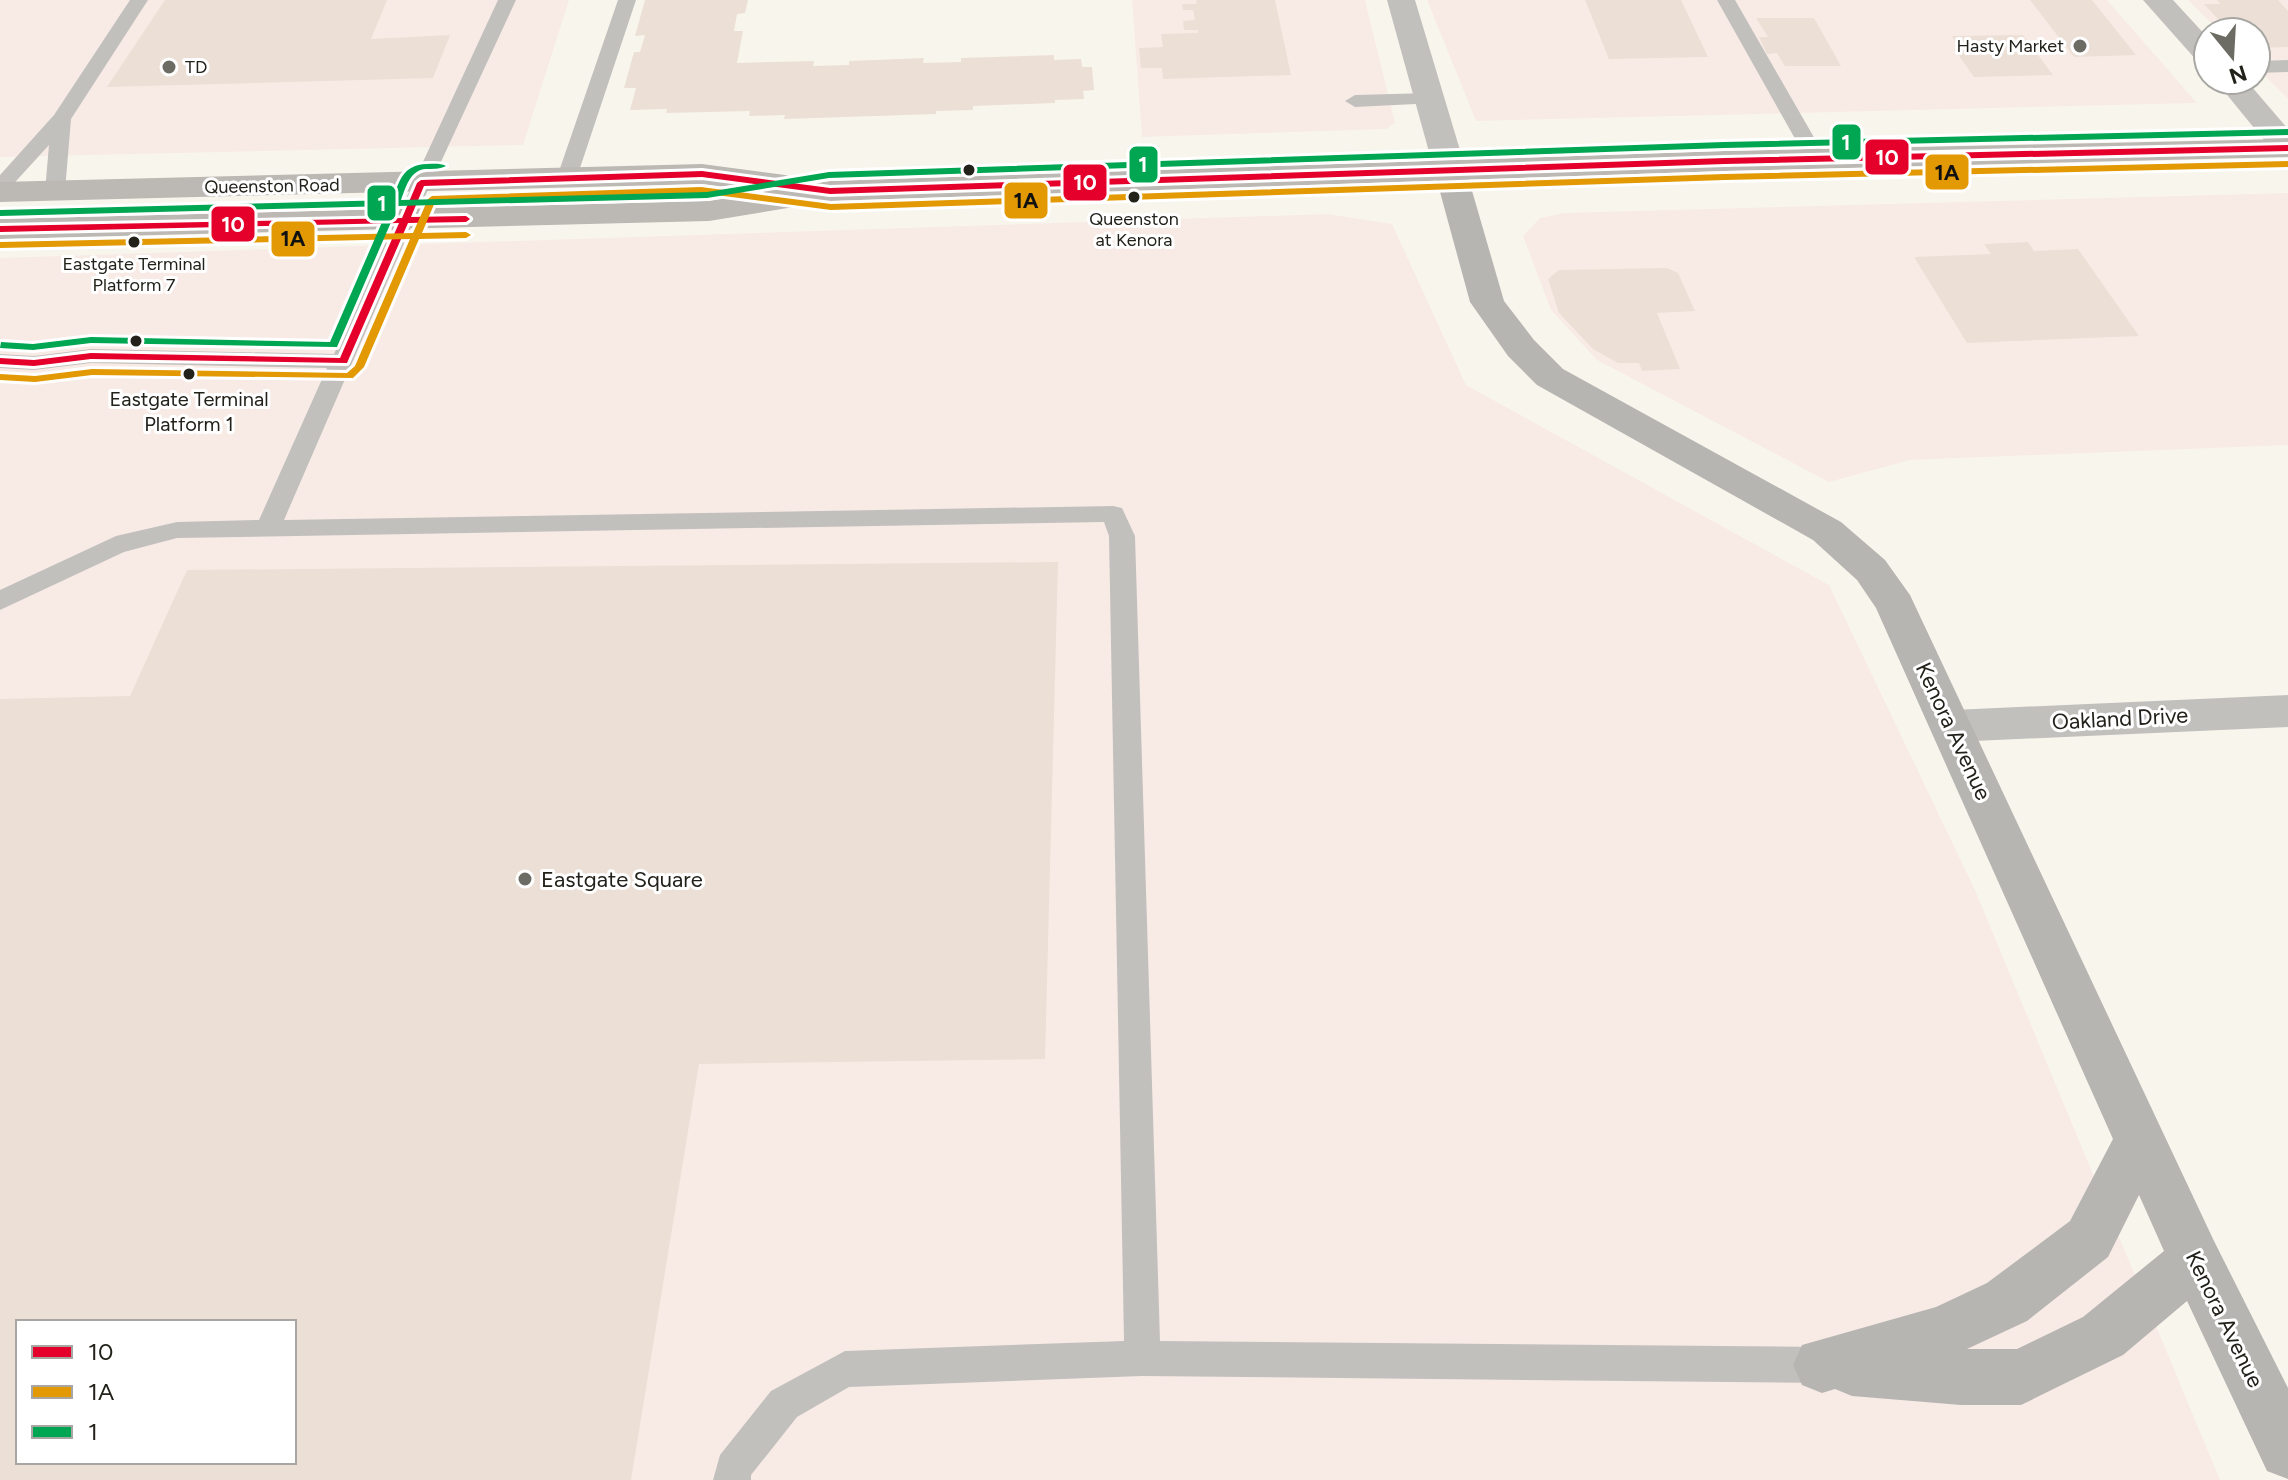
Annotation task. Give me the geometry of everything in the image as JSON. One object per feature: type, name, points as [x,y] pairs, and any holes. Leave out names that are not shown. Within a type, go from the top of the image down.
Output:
[{"type":"main road","name":"Queenston Road","points":[[0,229],[709,211],[830,191],[1450,170],[2287,148]]},
{"type":"main road","name":"Queenston Road","points":[[0,189],[55,191],[702,174],[830,191]]},
{"type":"street","points":[[1401,0],[1450,170]]},
{"type":"street","points":[[2157,0],[2192,38]]},
{"type":"street","points":[[2243,96],[2287,148]]},
{"type":"street","name":"Kenora Avenue","points":[[1450,170],[1487,302],[1521,348],[1550,377],[1827,531],[1871,570],[1895,605],[2195,1259],[2274,1387],[2288,1450]]},
{"type":"street","name":"Oakland Drive","points":[[1953,726],[2288,711]]},
{"type":"street","points":[[1822,1365],[1943,1332],[2007,1302],[2089,1239],[2141,1138]]},
{"type":"street","points":[[1822,1365],[1961,1377],[2021,1377],[2103,1336],[2195,1259]]},
{"type":"lane","points":[[0,189],[61,119],[139,0]]},
{"type":"lane","points":[[269,526],[404,220],[507,0]]},
{"type":"lane","points":[[567,177],[627,0]]},
{"type":"lane","points":[[1726,0],[1817,160]]},
{"type":"lane","points":[[1355,101],[1429,99]]},
{"type":"lane","points":[[55,191],[61,119]]},
{"type":"lane","points":[[0,361],[34,363],[91,356],[344,361]]},
{"type":"lane","points":[[0,601],[116,545],[177,530],[269,526],[1113,514],[1122,536],[1142,1358]]},
{"type":"lane","points":[[732,1480],[733,1468],[784,1404],[845,1369],[1142,1358],[1822,1365]]},
{"type":"shaded area","points":[[0,0],[569,0],[523,145],[0,157]]},
{"type":"shaded area","points":[[1132,0],[1365,0],[1395,123],[1386,129],[1142,137]]},
{"type":"shaded area","points":[[1427,0],[2107,0],[2197,103],[1476,121]]},
{"type":"shaded area","points":[[2188,0],[2288,0],[2288,99],[2272,83],[2272,16],[2204,16]]},
{"type":"shaded area","points":[[2288,193],[2288,445],[1910,460],[1829,482],[1597,360],[1551,310],[1523,236],[1540,218],[1564,213]]},
{"type":"shaded area","points":[[1327,214],[1392,224],[1466,385],[1829,585],[1975,890],[2220,1480],[0,1480],[0,258]]},
{"type":"building","points":[[165,0],[387,0],[371,39],[450,35],[433,78],[107,87]]},
{"type":"building","points":[[645,0],[748,0],[745,13],[737,14],[734,31],[743,31],[737,63],[814,61],[813,66],[849,65],[849,61],[924,58],[923,63],[961,62],[961,58],[1054,55],[1054,60],[1081,59],[1082,67],[1092,67],[1094,90],[1083,91],[1084,99],[973,106],[973,110],[936,111],[936,114],[784,119],[785,115],[749,116],[750,111],[666,113],[667,109],[630,110],[636,88],[624,88],[634,52],[640,52],[645,35],[635,36]]},
{"type":"building","points":[[1196,0],[1275,0],[1291,75],[1163,79],[1162,68],[1141,68],[1139,48],[1163,47],[1161,34],[1198,33],[1198,30],[1184,30],[1183,21],[1195,20],[1193,10],[1183,10],[1182,4],[1197,4]]},
{"type":"building","points":[[1585,0],[1681,0],[1708,57],[1609,59]]},
{"type":"building","points":[[2030,0],[2092,0],[2136,55],[2074,57]]},
{"type":"building","points":[[2217,0],[2278,0],[2288,11],[2288,47],[2272,48],[2272,16],[2215,16],[2204,4],[2221,4]]},
{"type":"building","points":[[1756,18],[1814,18],[1841,66],[1785,66],[1777,53],[1767,54],[1759,37],[1768,37]]},
{"type":"building","points":[[2023,35],[2053,75],[1974,77],[1954,49],[1959,49],[1952,36]]},
{"type":"building","points":[[2028,242],[2034,251],[2078,249],[2139,336],[1967,343],[1914,257],[1991,254],[1984,244]]},
{"type":"building","points":[[1667,268],[1678,273],[1695,311],[1657,313],[1680,369],[1642,371],[1639,363],[1618,363],[1593,349],[1559,313],[1548,279],[1559,270]]},
{"type":"building","name":"Eastgate Square","points":[[1058,562],[1045,1059],[699,1064],[631,1480],[0,1480],[0,699],[130,696],[187,570]]},
{"type":"transit line","name":"1","points":[[0,213],[707,195],[829,175],[1724,145],[2288,132]]},
{"type":"transit line","name":"10","points":[[0,361],[34,363],[91,356],[344,361],[421,183],[702,174],[830,191],[1725,161],[2288,148]]},
{"type":"transit line","name":"1A","points":[[0,377],[35,379],[92,372],[350,376],[359,367],[432,199],[701,190],[831,207],[1725,177],[2288,164]]},
{"type":"transit line","name":"1","points":[[1,345],[33,347],[91,340],[334,345],[407,175],[417,167],[442,166]]},
{"type":"transit line","name":"10","points":[[0,229],[466,219]]},
{"type":"transit line","name":"1A","points":[[0,245],[466,235]]},
{"type":"place","name":"Hasty Market","points":[[2080,46]]},
{"type":"place","name":"TD","points":[[169,67]]},
{"type":"place","name":"Queenston at Kenora","points":[[1134,197]]},
{"type":"place","name":"Eastgate Terminal Platform 7","points":[[134,242]]},
{"type":"place","name":"Eastgate Terminal Platform 1","points":[[189,374]]},
{"type":"place","name":"Eastgate Square","points":[[525,879]]}]
